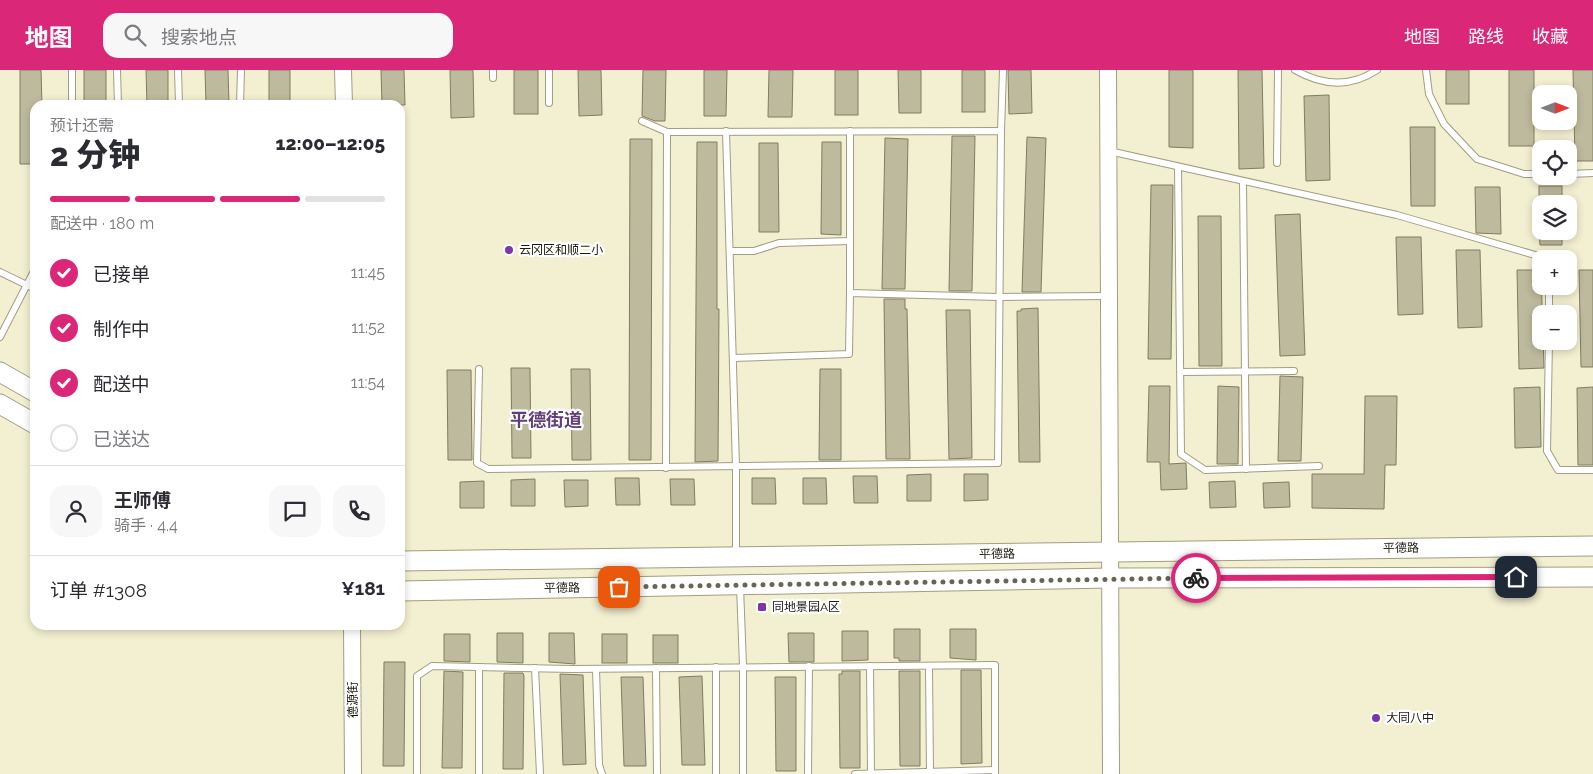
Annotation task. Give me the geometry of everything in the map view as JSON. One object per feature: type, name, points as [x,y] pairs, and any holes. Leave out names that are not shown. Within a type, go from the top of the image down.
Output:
[{"type":"main road","points":[[0,372],[30,389]]},
{"type":"main road","points":[[0,404],[30,421]]},
{"type":"main road","name":"平德路","points":[[405,561],[1593,546]]},
{"type":"main road","name":"平德路","points":[[405,590],[1111,578],[1593,577]]},
{"type":"street","points":[[344,70],[344,100]]},
{"type":"street","points":[[1108,70],[1111,774]]},
{"type":"street","name":"德源街","points":[[352,630],[353,774]]},
{"type":"lane","points":[[72,70],[72,100]]},
{"type":"lane","points":[[117,70],[118,100]]},
{"type":"lane","points":[[178,70],[179,100]]},
{"type":"lane","points":[[240,100],[241,70]]},
{"type":"lane","points":[[493,70],[493,78]]},
{"type":"lane","points":[[549,70],[549,103]]},
{"type":"lane","points":[[479,369],[477,464],[488,469],[998,464],[1000,131],[1003,70]]},
{"type":"lane","points":[[1277,162],[1278,70]]},
{"type":"lane","points":[[1295,70],[1314,80],[1338,84],[1367,77],[1377,70]]},
{"type":"lane","points":[[1426,70],[1429,94],[1444,124],[1477,159],[1524,174],[1532,174]]},
{"type":"lane","points":[[642,121],[667,132],[1000,131]]},
{"type":"lane","points":[[726,131],[736,467],[736,557]]},
{"type":"lane","points":[[733,358],[849,354],[850,131]]},
{"type":"lane","points":[[666,468],[667,132]]},
{"type":"lane","points":[[1109,151],[1397,215],[1532,254]]},
{"type":"lane","points":[[1178,167],[1182,372],[1181,454],[1205,470],[1319,466]]},
{"type":"lane","points":[[1577,174],[1593,174]]},
{"type":"lane","points":[[1243,182],[1246,469]]},
{"type":"lane","points":[[730,251],[754,251],[779,243],[850,241]]},
{"type":"lane","points":[[0,272],[30,287]]},
{"type":"lane","points":[[0,337],[30,278]]},
{"type":"lane","points":[[850,293],[998,297],[1110,296]]},
{"type":"lane","points":[[1548,350],[1547,451],[1558,470],[1593,470]]},
{"type":"lane","points":[[1182,372],[1294,371]]},
{"type":"lane","points":[[740,585],[743,666],[743,774]]},
{"type":"lane","points":[[417,774],[417,676],[432,666],[596,669],[743,666],[995,665],[995,772],[855,774]]},
{"type":"lane","points":[[808,774],[809,666]]},
{"type":"lane","points":[[870,666],[872,774]]},
{"type":"lane","points":[[929,666],[930,772]]},
{"type":"lane","points":[[479,667],[479,774]]},
{"type":"lane","points":[[716,667],[716,774]]},
{"type":"lane","points":[[535,668],[540,774]]},
{"type":"lane","points":[[656,668],[657,774]]},
{"type":"lane","points":[[596,669],[599,765],[602,774]]},
{"type":"building","points":[[20,70],[41,70],[42,100],[30,100],[30,164],[20,164]]},
{"type":"building","points":[[84,70],[106,70],[106,100],[84,100]]},
{"type":"building","points":[[146,70],[168,70],[168,100],[147,100]]},
{"type":"building","points":[[205,70],[228,70],[229,100],[206,100]]},
{"type":"building","points":[[269,70],[290,70],[290,100],[269,100]]},
{"type":"building","points":[[381,70],[404,70],[405,100],[382,100]]},
{"type":"building","points":[[450,70],[473,70],[474,117],[451,118]]},
{"type":"building","points":[[514,70],[538,70],[538,114],[514,114]]},
{"type":"building","points":[[578,70],[601,70],[602,115],[579,116]]},
{"type":"building","points":[[643,70],[666,70],[665,121],[655,121],[642,116]]},
{"type":"building","points":[[704,70],[727,70],[726,116],[704,116]]},
{"type":"building","points":[[769,70],[793,70],[792,117],[768,117]]},
{"type":"building","points":[[835,70],[858,70],[858,115],[835,115]]},
{"type":"building","points":[[898,70],[921,70],[921,113],[899,113]]},
{"type":"building","points":[[962,70],[985,70],[985,112],[962,112]]},
{"type":"building","points":[[1008,70],[1031,70],[1032,113],[1009,114]]},
{"type":"building","points":[[1169,70],[1193,70],[1193,148],[1169,147]]},
{"type":"building","points":[[1238,70],[1262,70],[1264,168],[1239,169]]},
{"type":"building","points":[[1446,70],[1469,70],[1469,104],[1446,104]]},
{"type":"building","points":[[1509,70],[1534,70],[1532,130],[1534,130],[1534,140],[1532,140],[1532,146],[1509,146]]},
{"type":"building","points":[[1573,70],[1593,70],[1593,161],[1577,161],[1577,140],[1575,140],[1574,130],[1578,130],[1578,85],[1573,85]]},
{"type":"building","points":[[1329,95],[1330,180],[1306,181],[1304,96]]},
{"type":"building","points":[[1410,127],[1435,127],[1435,206],[1411,206]]},
{"type":"building","points":[[952,136],[975,136],[972,291],[949,291]]},
{"type":"building","points":[[1027,137],[1046,138],[1041,292],[1022,292]]},
{"type":"building","points":[[885,138],[908,139],[905,289],[882,289]]},
{"type":"building","points":[[630,139],[652,139],[651,460],[629,460]]},
{"type":"building","points":[[697,142],[717,142],[717,309],[719,309],[718,461],[695,462]]},
{"type":"building","points":[[822,142],[841,142],[841,235],[821,234]]},
{"type":"building","points":[[759,143],[778,143],[779,232],[759,232]]},
{"type":"building","points":[[1151,185],[1173,185],[1171,359],[1148,359]]},
{"type":"building","points":[[1539,186],[1562,186],[1562,195],[1539,195]]},
{"type":"building","points":[[1475,187],[1500,187],[1501,234],[1476,233]]},
{"type":"building","points":[[1300,214],[1305,355],[1280,356],[1275,215]]},
{"type":"building","points":[[1198,216],[1221,216],[1222,366],[1199,366]]},
{"type":"building","points":[[1396,237],[1421,237],[1423,314],[1398,315]]},
{"type":"building","points":[[1540,240],[1562,240],[1562,245],[1540,245]]},
{"type":"building","points":[[1456,250],[1480,250],[1482,327],[1458,328]]},
{"type":"building","points":[[1517,270],[1532,270],[1532,295],[1542,295],[1542,305],[1532,305],[1532,350],[1543,350],[1544,368],[1519,369]]},
{"type":"building","points":[[1579,270],[1593,270],[1593,367],[1581,367]]},
{"type":"building","points":[[884,299],[905,299],[905,309],[907,309],[910,459],[886,459]]},
{"type":"building","points":[[1038,308],[1040,462],[1019,462],[1017,311]]},
{"type":"building","points":[[946,310],[970,310],[972,458],[949,459]]},
{"type":"building","points":[[511,368],[530,368],[531,458],[512,458]]},
{"type":"building","points":[[571,369],[590,369],[591,460],[572,460]]},
{"type":"building","points":[[820,369],[841,369],[841,460],[819,460]]},
{"type":"building","points":[[447,370],[471,370],[472,460],[448,460]]},
{"type":"building","points":[[1280,376],[1303,377],[1301,461],[1278,461]]},
{"type":"building","points":[[1149,386],[1170,386],[1169,464],[1186,463],[1187,489],[1161,490],[1160,462],[1147,462]]},
{"type":"building","points":[[1218,386],[1239,387],[1238,464],[1217,464]]},
{"type":"building","points":[[1540,387],[1541,447],[1515,448],[1514,388]]},
{"type":"building","points":[[1593,387],[1593,465],[1578,465],[1577,388]]},
{"type":"building","points":[[1365,396],[1397,396],[1396,465],[1385,465],[1384,509],[1312,508],[1312,474],[1364,474]]},
{"type":"building","points":[[931,474],[931,501],[907,501],[907,475]]},
{"type":"building","points":[[964,474],[988,474],[988,500],[964,501]]},
{"type":"building","points":[[853,476],[877,476],[878,503],[854,503]]},
{"type":"building","points":[[615,478],[639,478],[640,505],[616,505]]},
{"type":"building","points":[[752,478],[775,478],[776,504],[752,504]]},
{"type":"building","points":[[803,478],[826,478],[827,504],[803,504]]},
{"type":"building","points":[[535,479],[535,506],[511,506],[511,480]]},
{"type":"building","points":[[670,479],[694,479],[695,505],[671,505]]},
{"type":"building","points":[[564,480],[588,480],[588,506],[565,507]]},
{"type":"building","points":[[484,481],[484,508],[460,508],[460,482]]},
{"type":"building","points":[[1235,481],[1236,507],[1210,508],[1209,482]]},
{"type":"building","points":[[1289,482],[1290,507],[1264,508],[1263,483]]},
{"type":"building","points":[[894,629],[920,629],[920,661],[899,661],[899,658],[894,658]]},
{"type":"building","points":[[950,629],[976,629],[976,660],[950,658]]},
{"type":"building","points":[[842,631],[868,631],[868,660],[842,661]]},
{"type":"building","points":[[497,633],[523,633],[523,663],[497,662]]},
{"type":"building","points":[[549,633],[574,633],[575,664],[549,662]]},
{"type":"building","points":[[788,633],[814,633],[814,662],[789,662]]},
{"type":"building","points":[[444,634],[470,634],[470,662],[444,661]]},
{"type":"building","points":[[602,634],[627,634],[627,663],[602,663]]},
{"type":"building","points":[[653,635],[678,635],[678,663],[653,663]]},
{"type":"building","points":[[384,662],[405,662],[404,766],[383,766]]},
{"type":"building","points":[[961,670],[981,670],[982,763],[961,764]]},
{"type":"building","points":[[444,671],[463,672],[462,768],[442,768]]},
{"type":"building","points":[[842,671],[860,671],[860,768],[840,768],[839,674],[842,674]]},
{"type":"building","points":[[899,671],[920,671],[920,766],[900,766]]},
{"type":"building","points":[[504,673],[523,673],[524,676],[523,769],[503,769]]},
{"type":"building","points":[[560,674],[583,675],[586,764],[563,765]]},
{"type":"building","points":[[702,676],[705,765],[682,765],[679,677]]},
{"type":"building","points":[[621,677],[643,677],[646,766],[624,766]]},
{"type":"building","points":[[775,677],[796,677],[796,771],[776,771]]},
{"type":"way so far","points":[[619,587],[1196,578]]},
{"type":"place","name":"云冈区和顺二小","points":[[509,250]]},
{"type":"place","name":"同地景园A区","points":[[762,607]]},
{"type":"place","name":"大同八中","points":[[1376,718]]},
{"type":"district","name":"平德街道","points":[[546,419]]},
{"type":"route","points":[[1196,578],[1516,577]]}]
